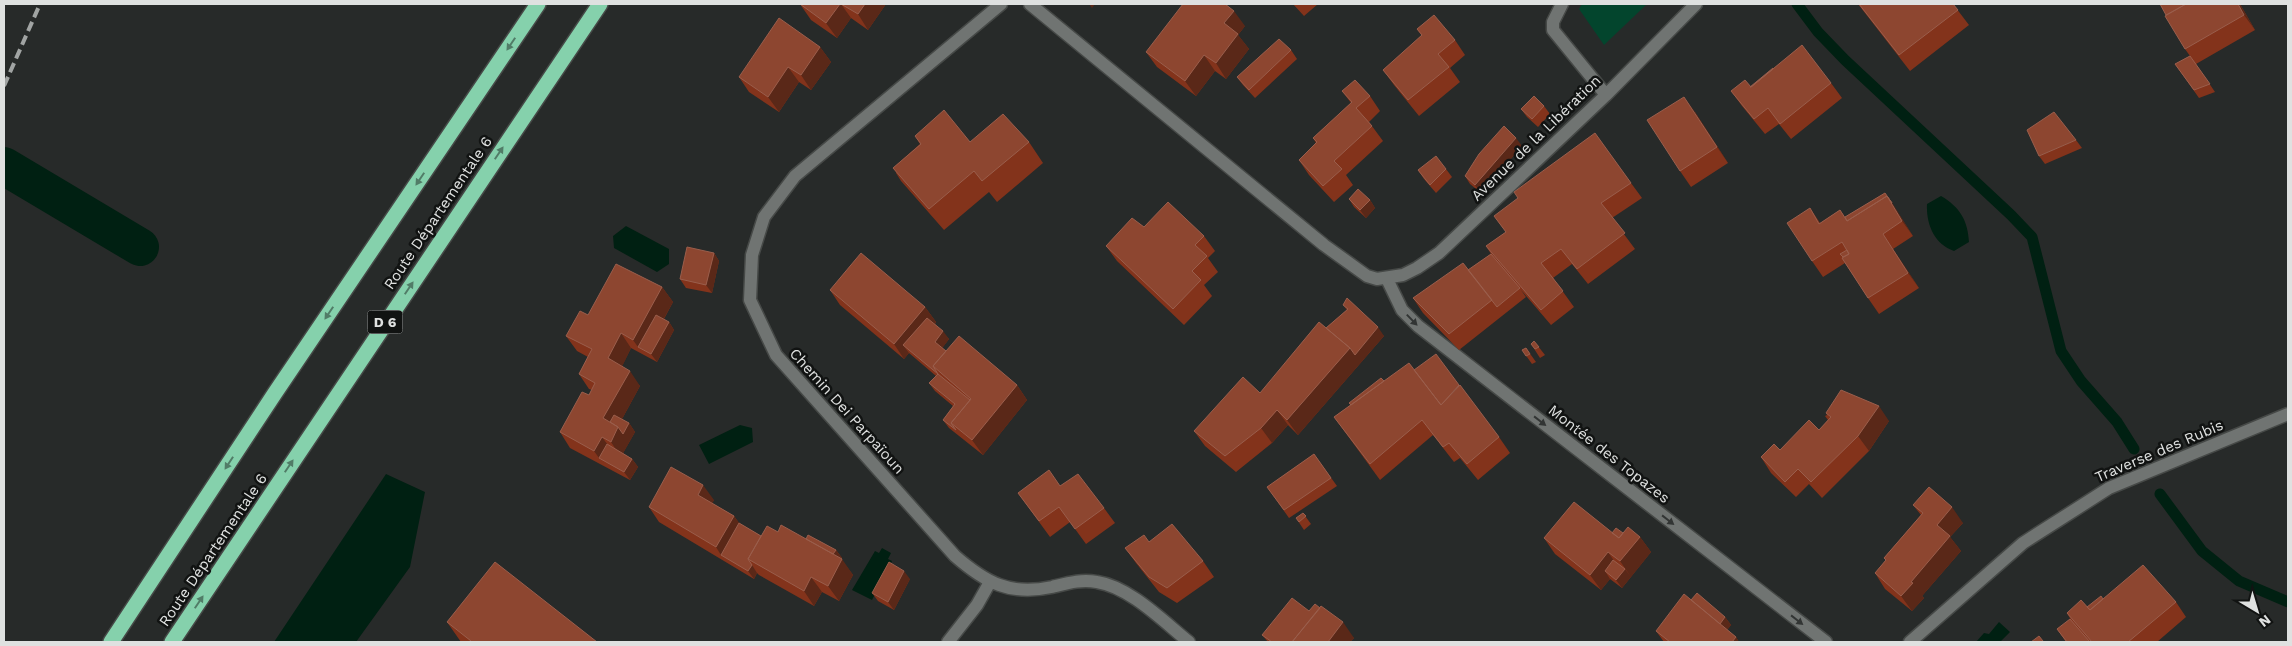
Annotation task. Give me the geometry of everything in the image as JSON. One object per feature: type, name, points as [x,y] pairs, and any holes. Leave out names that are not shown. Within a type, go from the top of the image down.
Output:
[{"type":"highway","points":[[111,642],[275,393],[538,4]]},
{"type":"highway","name":"Route Départementale 6","points":[[172,642],[600,4]]},
{"type":"street","name":"Chemin Dei Parpaïoun","points":[[1000,4],[794,176],[764,217],[752,255],[750,300],[776,355],[955,556],[971,570],[990,582],[1013,590],[1033,591],[1081,580],[1099,582],[1141,603],[1189,642]]},
{"type":"street","points":[[1030,4],[1324,245],[1367,276],[1387,279]]},
{"type":"street","points":[[1562,4],[1553,22],[1553,30],[1606,95]]},
{"type":"street","name":"Avenue de la Libération","points":[[1387,279],[1403,275],[1439,253],[1606,95],[1696,4]]},
{"type":"street","name":"Montée des Topazes","points":[[1387,279],[1402,310],[1418,326],[1826,642]]},
{"type":"street","name":"Traverse des Rubis","points":[[1910,642],[2023,543],[2109,488],[2288,414]]},
{"type":"street","points":[[948,642],[976,605],[990,582]]},
{"type":"shaded area","points":[[1582,4],[1647,4],[1604,45],[1579,9]]},
{"type":"shaded area","points":[[1941,196],[1958,210],[1967,228],[1969,242],[1954,251],[1941,244],[1936,238],[1928,219],[1927,204]]},
{"type":"shaded area","points":[[626,226],[669,249],[669,264],[657,272],[614,248],[613,236]]},
{"type":"shaded area","points":[[740,425],[752,428],[753,442],[709,464],[699,445]]},
{"type":"shaded area","points":[[386,474],[425,492],[410,567],[356,642],[274,642]]},
{"type":"shaded area","points":[[882,548],[891,553],[888,559],[892,561],[872,600],[852,590],[875,551],[879,553]]},
{"type":"shaded area","points":[[1999,622],[2010,632],[2000,642],[1976,642],[1984,633],[1989,634]]},
{"type":"building","points":[[800,4],[840,4],[826,23]]},
{"type":"building","points":[[841,4],[865,4],[858,14]]},
{"type":"building","points":[[1183,4],[1225,4],[1234,11],[1224,23],[1238,34],[1216,63],[1204,55],[1185,81],[1146,52]]},
{"type":"building","points":[[1859,4],[1953,4],[1958,10],[1899,55]]},
{"type":"building","points":[[2160,4],[2186,4],[2166,15]]},
{"type":"building","points":[[2186,4],[2238,4],[2244,15],[2185,49],[2165,16]]},
{"type":"building","points":[[1434,15],[1455,40],[1438,54],[1449,67],[1408,100],[1383,70],[1422,35],[1417,29]]},
{"type":"building","points":[[779,18],[820,47],[801,75],[788,67],[768,97],[739,77]]},
{"type":"building","points":[[1279,39],[1291,50],[1249,90],[1237,77]]},
{"type":"building","points":[[1802,45],[1831,83],[1780,124],[1768,108],[1754,119],[1731,91],[1745,80],[1751,87]]},
{"type":"building","points":[[2190,56],[2210,84],[2194,90],[2175,64]]},
{"type":"building","points":[[1773,68],[1773,69],[1750,87]]},
{"type":"building","points":[[1355,80],[1370,96],[1356,108],[1372,126],[1334,161],[1342,169],[1323,186],[1299,160],[1317,142],[1313,138],[1352,102],[1342,91]]},
{"type":"building","points":[[1534,96],[1544,106],[1532,119],[1521,109]]},
{"type":"building","points":[[1684,97],[1717,147],[1680,171],[1647,120]]},
{"type":"building","points":[[944,110],[970,142],[1003,114],[1029,142],[982,181],[974,171],[929,209],[893,168],[921,144],[915,136]]},
{"type":"building","points":[[2054,112],[2076,140],[2039,156],[2027,130]]},
{"type":"building","points":[[1504,126],[1516,138],[1475,185],[1465,176],[1479,154]]},
{"type":"building","points":[[1595,133],[1631,183],[1601,203],[1625,233],[1577,269],[1561,249],[1541,263],[1563,291],[1541,310],[1486,246],[1506,232],[1494,216],[1518,198],[1514,192]]},
{"type":"building","points":[[1436,156],[1446,169],[1430,185],[1418,170]]},
{"type":"building","points":[[1358,189],[1370,200],[1360,210],[1349,199]]},
{"type":"building","points":[[1885,193],[1892,203],[1887,196],[1847,221],[1845,217]]},
{"type":"building","points":[[1887,196],[1902,221],[1883,234],[1908,273],[1868,298],[1842,258],[1849,254],[1842,242],[1812,261],[1787,223],[1810,208],[1819,224],[1840,210],[1847,221]]},
{"type":"building","points":[[1168,202],[1204,236],[1195,245],[1207,256],[1192,271],[1201,280],[1173,309],[1106,246],[1132,218],[1144,227]]},
{"type":"building","points":[[687,247],[714,253],[706,285],[680,279]]},
{"type":"building","points":[[1847,250],[1849,254],[1843,257],[1840,254]]},
{"type":"building","points":[[861,253],[925,307],[894,344],[830,290]]},
{"type":"building","points":[[1491,254],[1520,288],[1497,307],[1468,270]]},
{"type":"building","points":[[1463,263],[1492,300],[1449,334],[1413,298]]},
{"type":"building","points":[[616,264],[662,287],[633,340],[621,333],[608,358],[630,371],[603,418],[618,427],[611,442],[602,437],[594,451],[560,432],[582,392],[589,395],[595,383],[579,374],[592,349],[566,336],[580,311],[588,315]]},
{"type":"building","points":[[1347,298],[1378,327],[1355,355],[1350,348],[1326,328],[1348,309],[1343,305]]},
{"type":"building","points":[[656,315],[669,322],[651,354],[638,347]]},
{"type":"building","points":[[927,318],[943,331],[935,342],[946,351],[933,366],[938,374],[903,345]]},
{"type":"building","points":[[1319,322],[1350,348],[1287,420],[1277,410],[1261,428],[1225,456],[1194,431],[1243,377],[1260,393]]},
{"type":"building","points":[[959,336],[1017,385],[972,440],[951,423],[971,399],[933,366]]},
{"type":"building","points":[[1534,341],[1539,347],[1535,349],[1531,344]]},
{"type":"building","points":[[1526,348],[1530,354],[1526,356],[1522,350]]},
{"type":"building","points":[[1436,354],[1459,385],[1441,405],[1414,370]]},
{"type":"building","points":[[1409,363],[1441,405],[1460,385],[1499,437],[1467,464],[1449,443],[1443,447],[1422,420],[1370,464],[1334,417]]},
{"type":"building","points":[[938,374],[970,400],[951,423],[956,430],[943,420],[955,404],[929,383]]},
{"type":"building","points":[[1381,378],[1384,381],[1351,405],[1349,403]]},
{"type":"building","points":[[1841,390],[1879,406],[1858,436],[1811,482],[1798,469],[1785,482],[1761,457],[1774,444],[1780,450],[1809,420],[1819,430],[1831,417],[1826,413]]},
{"type":"building","points":[[614,415],[629,423],[623,434],[618,427],[610,422]]},
{"type":"building","points":[[607,444],[632,459],[624,472],[599,458]]},
{"type":"building","points":[[1314,454],[1331,478],[1284,510],[1267,487]]},
{"type":"building","points":[[671,467],[703,485],[698,495],[734,516],[716,547],[649,507]]},
{"type":"building","points":[[1049,470],[1060,486],[1078,474],[1104,508],[1075,529],[1059,507],[1039,521],[1018,493]]},
{"type":"building","points":[[1929,487],[1952,507],[1937,525],[1950,536],[1901,596],[1875,573],[1886,560],[1884,558],[1923,513],[1913,505]]},
{"type":"building","points":[[1574,502],[1619,538],[1628,527],[1640,537],[1620,561],[1608,552],[1590,575],[1544,538]]},
{"type":"building","points":[[1303,513],[1306,516],[1299,522],[1296,518]]},
{"type":"building","points":[[739,523],[761,536],[748,559],[752,565],[748,571],[721,555]]},
{"type":"building","points":[[1172,524],[1203,561],[1167,588],[1149,577],[1125,548],[1144,535],[1149,542]]},
{"type":"building","points":[[781,525],[842,559],[828,586],[811,577],[804,591],[748,559],[767,526],[778,532]]},
{"type":"building","points":[[1616,528],[1623,533],[1619,538],[1612,533]]},
{"type":"building","points":[[808,535],[836,550],[833,554],[806,539]]},
{"type":"building","points":[[1613,560],[1625,569],[1616,580],[1605,571]]},
{"type":"building","points":[[495,562],[597,642],[470,642],[447,622]]},
{"type":"building","points":[[889,562],[904,571],[888,602],[872,593]]},
{"type":"building","points":[[2143,565],[2176,602],[2128,642],[2092,642],[2067,613],[2081,600],[2090,610]]},
{"type":"building","points":[[1697,593],[1725,617],[1720,624],[1691,600]]},
{"type":"building","points":[[1684,594],[1736,637],[1732,642],[1670,642],[1656,631]]},
{"type":"building","points":[[2101,596],[2103,599],[2090,610],[2087,607]]},
{"type":"building","points":[[1292,598],[1309,611],[1315,604],[1320,608],[1292,642],[1272,642],[1262,635]]},
{"type":"building","points":[[1321,606],[1343,622],[1328,642],[1292,642]]},
{"type":"building","points":[[2070,619],[2090,642],[2067,642],[2057,629]]},
{"type":"building","points":[[2039,636],[2043,641],[2031,642]]},
{"type":"waterway","points":[[1797,4],[1818,32],[1845,60],[2011,215],[2032,237],[2061,351],[2081,381],[2117,422],[2134,449]]},
{"type":"waterway","points":[[4,166],[140,247]]},
{"type":"waterway","points":[[2160,494],[2202,551],[2239,581],[2288,602]]},
{"type":"railway","points":[[4,86],[40,4]]}]
